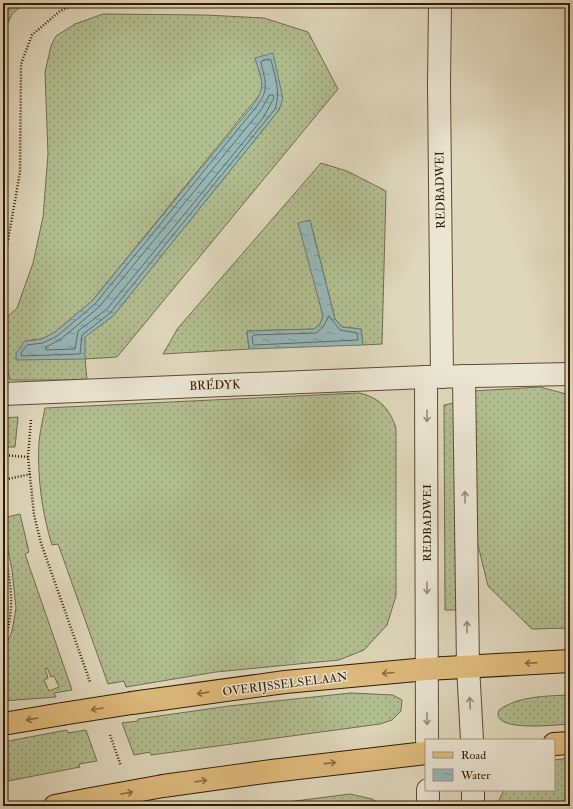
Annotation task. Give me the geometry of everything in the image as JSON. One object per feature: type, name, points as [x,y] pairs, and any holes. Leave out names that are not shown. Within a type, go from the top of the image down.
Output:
[{"type":"main road","name":"OVERIJSSELSELAAN","points":[[3,724],[132,703],[285,682],[427,669],[570,661]]},
{"type":"main road","points":[[555,744],[570,743]]},
{"type":"main road","points":[[55,806],[163,786],[272,771],[425,753]]},
{"type":"street","name":"REDBADWEI","points":[[427,739],[427,669],[434,377],[440,3]]},
{"type":"street","name":"BRÉDYK","points":[[3,394],[434,377],[570,374]]},
{"type":"street","points":[[464,376],[468,666],[472,739]]},
{"type":"street","points":[[428,791],[428,806]]},
{"type":"street","points":[[473,791],[473,806]]},
{"type":"path","points":[[3,269],[20,172],[21,64],[32,35],[60,11],[79,3]]},
{"type":"path","points":[[34,392],[28,457],[31,474],[34,515],[41,543],[91,684]]},
{"type":"path","points":[[3,455],[28,457]]},
{"type":"path","points":[[3,480],[31,474]]},
{"type":"path","points":[[3,544],[12,592],[12,608],[8,630],[3,644]]},
{"type":"path","points":[[107,727],[123,770]]},
{"type":"green space","points":[[3,3],[25,3],[12,14],[3,33]]},
{"type":"green space","points":[[103,14],[205,15],[264,18],[308,32],[338,89],[117,357],[85,359],[87,380],[10,380],[3,350],[5,319],[17,308],[33,263],[43,217],[48,154],[45,72],[51,46],[56,36],[75,24]],"holes":[[[256,58],[279,110],[113,316],[84,337],[25,341],[42,339],[55,332],[92,301],[261,93],[262,82]]]},
{"type":"green space","points":[[321,163],[347,171],[386,191],[382,344],[363,345],[361,329],[342,327],[335,319],[310,220],[323,316],[320,324],[314,329],[247,331],[249,349],[163,354],[178,328]]},
{"type":"green space","points":[[540,387],[570,395],[570,628],[532,629],[488,586],[476,537],[473,391]]},
{"type":"green space","points":[[359,393],[372,397],[383,405],[394,421],[396,428],[396,596],[387,625],[364,650],[339,660],[216,672],[126,687],[124,681],[108,684],[58,544],[52,545],[45,520],[39,468],[39,438],[45,408]]},
{"type":"green space","points":[[454,403],[456,610],[445,610],[444,405]]},
{"type":"green space","points":[[18,417],[15,447],[3,447],[3,418]]},
{"type":"green space","points":[[20,514],[29,552],[25,554],[72,690],[54,693],[56,697],[3,701],[3,653],[12,631],[16,608],[12,570],[3,527],[3,518]],"holes":[[[47,668],[51,677],[54,676],[59,687],[49,691],[44,680],[48,678],[45,669]]]},
{"type":"green space","points":[[3,563],[8,608],[3,633]]},
{"type":"green space","points":[[351,693],[393,695],[402,700],[401,711],[392,720],[380,724],[151,755],[150,752],[134,755],[122,723],[138,721],[138,719],[229,706]]},
{"type":"green space","points":[[570,695],[570,724],[544,726],[513,725],[500,719],[498,716],[499,710],[507,705],[524,699]]},
{"type":"green space","points":[[67,730],[68,733],[86,730],[97,761],[79,764],[80,767],[3,782],[3,742]]},
{"type":"green space","points":[[570,758],[570,806],[496,806],[504,791],[555,791],[555,760]]},
{"type":"green space","points":[[350,794],[372,799],[384,806],[256,806]]},
{"type":"water","points":[[273,53],[283,99],[279,110],[113,316],[85,337],[85,359],[16,360],[16,353],[25,341],[42,339],[55,332],[92,301],[254,104],[262,87],[261,77],[255,58]]},
{"type":"water","points":[[310,220],[335,319],[342,327],[361,329],[363,345],[249,349],[247,331],[314,329],[320,324],[323,316],[298,223]]}]
